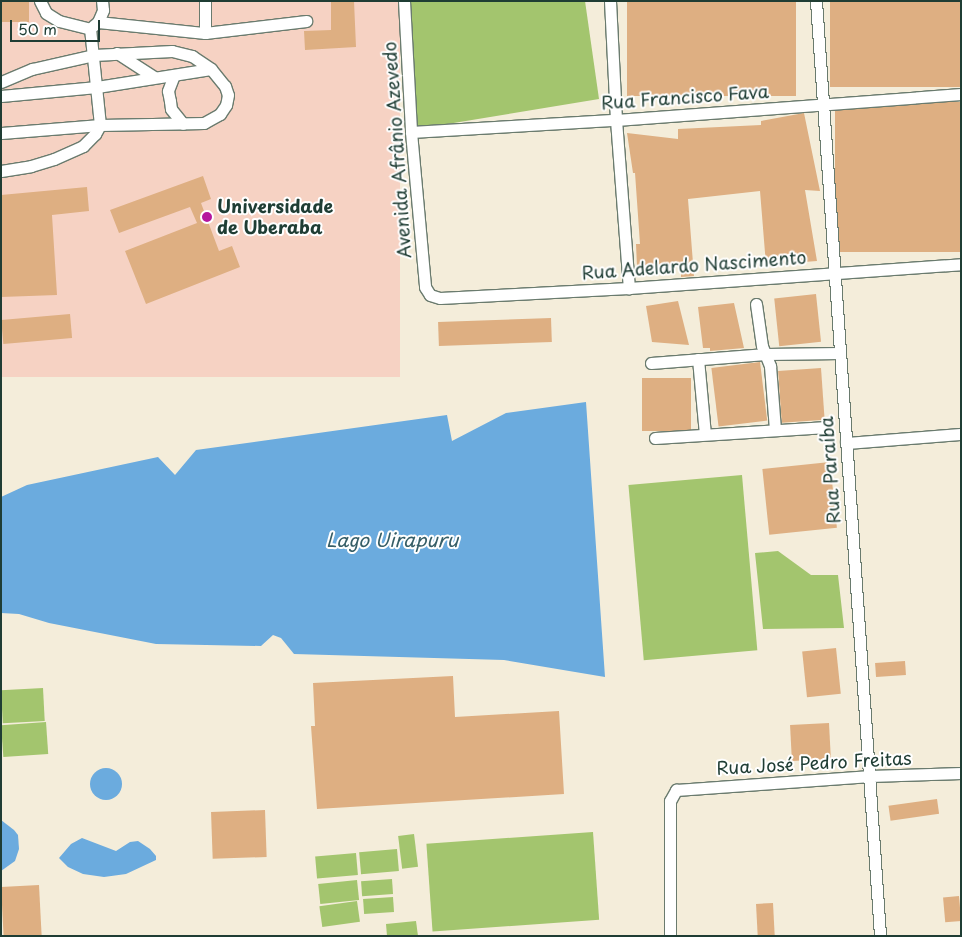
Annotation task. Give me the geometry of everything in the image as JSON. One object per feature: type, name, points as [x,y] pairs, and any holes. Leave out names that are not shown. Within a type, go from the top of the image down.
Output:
[{"type":"street","points":[[40,1],[46,13],[59,21],[94,26],[205,33],[306,21]]},
{"type":"street","points":[[1,171],[31,166],[76,149],[83,146],[95,134],[100,125],[94,55],[94,26],[103,10],[102,1]]},
{"type":"street","points":[[205,1],[205,33]]},
{"type":"street","name":"Avenida Afrânio Azevedo","points":[[404,1],[411,132],[424,287],[430,295]]},
{"type":"street","points":[[610,1],[616,120],[629,288]]},
{"type":"street","name":"Rua Paraíba","points":[[816,1],[880,936]]},
{"type":"street","points":[[1,82],[32,69],[94,55],[172,51],[192,56],[211,69],[225,86],[228,95],[226,105],[214,119],[204,123],[100,125],[1,133]]},
{"type":"street","points":[[117,53],[154,78]]},
{"type":"street","points":[[1,96],[97,87],[211,69]]},
{"type":"street","points":[[174,75],[168,91],[170,102],[172,109],[183,124]]},
{"type":"street","name":"Rua Francisco Fava","points":[[411,132],[616,120],[961,94]]},
{"type":"street","name":"Rua Adelardo Nascimento","points":[[430,295],[440,298],[629,288],[961,264]]},
{"type":"street","points":[[756,304],[760,336],[772,378],[775,430]]},
{"type":"street","points":[[652,363],[766,354],[840,353]]},
{"type":"street","points":[[698,359],[705,434]]},
{"type":"street","points":[[655,438],[823,426]]},
{"type":"street","points":[[846,443],[961,434]]},
{"type":"street","name":"Rua José Pedro Freitas","points":[[670,936],[670,802],[676,790],[682,788],[870,776],[961,773]]},
{"type":"shaded area","name":"Universidade de Uberaba","points":[[1,1],[400,1],[400,377],[1,377]]},
{"type":"green space","points":[[409,1],[585,1],[599,99],[417,129]]},
{"type":"green space","points":[[742,475],[757,650],[644,660],[628,485]]},
{"type":"green space","points":[[778,551],[811,575],[838,575],[844,628],[763,629],[755,553]]},
{"type":"green space","points":[[43,688],[45,721],[3,723],[1,690]]},
{"type":"green space","points":[[46,722],[48,754],[3,757],[1,725]]},
{"type":"green space","points":[[593,832],[599,920],[433,931],[426,844]]},
{"type":"green space","points":[[414,834],[418,867],[402,869],[398,836]]},
{"type":"green space","points":[[397,849],[399,871],[361,874],[359,852]]},
{"type":"green space","points":[[356,853],[358,875],[317,878],[315,857]]},
{"type":"green space","points":[[392,879],[393,894],[362,896],[361,881]]},
{"type":"green space","points":[[357,880],[359,900],[320,904],[318,884]]},
{"type":"green space","points":[[393,897],[394,912],[364,914],[363,899]]},
{"type":"green space","points":[[357,901],[360,922],[322,927],[319,906]]},
{"type":"green space","points":[[416,921],[418,936],[387,936],[386,924]]},
{"type":"water","name":"Lago Uirapuru","points":[[586,402],[605,677],[504,660],[294,654],[281,638],[273,635],[261,646],[156,644],[49,623],[19,614],[1,613],[1,497],[27,485],[158,457],[175,475],[196,450],[447,415],[452,441],[506,413]]},
{"type":"water","points":[[106,768],[112,769],[117,773],[121,778],[121,790],[117,795],[112,799],[106,800],[100,799],[95,795],[91,790],[90,784],[91,778],[95,773],[100,769]]},
{"type":"water","points":[[1,820],[18,835],[19,849],[15,861],[1,871]]},
{"type":"water","points":[[82,838],[116,851],[130,842],[138,841],[150,849],[156,856],[156,860],[126,874],[104,877],[83,874],[68,867],[59,858],[71,844]]},
{"type":"building","points":[[1,1],[29,1],[29,22],[1,22]]},
{"type":"building","points":[[331,1],[354,1],[356,47],[305,50],[304,31],[331,30]]},
{"type":"building","points":[[627,1],[796,1],[796,96],[627,96]]},
{"type":"building","points":[[830,1],[961,1],[961,87],[830,87]]},
{"type":"building","points":[[835,102],[961,102],[961,252],[835,252]]},
{"type":"building","points":[[804,113],[820,191],[805,190],[817,261],[766,265],[760,191],[688,199],[694,276],[681,277],[681,265],[637,267],[636,244],[640,244],[635,173],[633,173],[627,133],[678,139],[678,129],[761,125],[761,121]]},
{"type":"building","points":[[203,176],[211,199],[201,203],[219,251],[232,246],[240,267],[146,304],[125,251],[197,223],[190,207],[119,233],[110,210]]},
{"type":"building","points":[[87,187],[89,211],[52,215],[57,295],[1,297],[1,195]]},
{"type":"building","points":[[816,294],[821,342],[779,346],[774,298]]},
{"type":"building","points":[[678,301],[689,345],[652,342],[646,306]]},
{"type":"building","points":[[734,303],[744,348],[710,351],[710,348],[703,348],[698,307]]},
{"type":"building","points":[[70,314],[72,338],[3,344],[1,320]]},
{"type":"building","points":[[551,318],[552,342],[439,346],[438,322]]},
{"type":"building","points":[[760,362],[767,421],[719,427],[711,368]]},
{"type":"building","points":[[821,368],[825,420],[782,423],[778,371]]},
{"type":"building","points":[[642,378],[691,378],[691,431],[642,431]]},
{"type":"building","points":[[830,462],[837,528],[769,535],[762,469]]},
{"type":"building","points":[[836,648],[841,694],[807,697],[802,652]]},
{"type":"building","points":[[905,661],[906,675],[876,677],[875,663]]},
{"type":"building","points":[[453,676],[455,717],[559,711],[564,794],[317,809],[311,726],[315,726],[313,683]]},
{"type":"building","points":[[829,723],[831,759],[792,761],[790,725]]},
{"type":"building","points":[[937,799],[939,814],[891,821],[888,806]]},
{"type":"building","points":[[265,810],[267,857],[213,859],[211,812]]},
{"type":"building","points":[[39,885],[42,936],[4,936],[1,887]]},
{"type":"building","points":[[959,896],[961,921],[945,922],[943,897]]},
{"type":"building","points":[[773,903],[775,936],[758,936],[756,904]]},
{"type":"place","name":"Universidade de Uberaba","points":[[207,217]]}]
